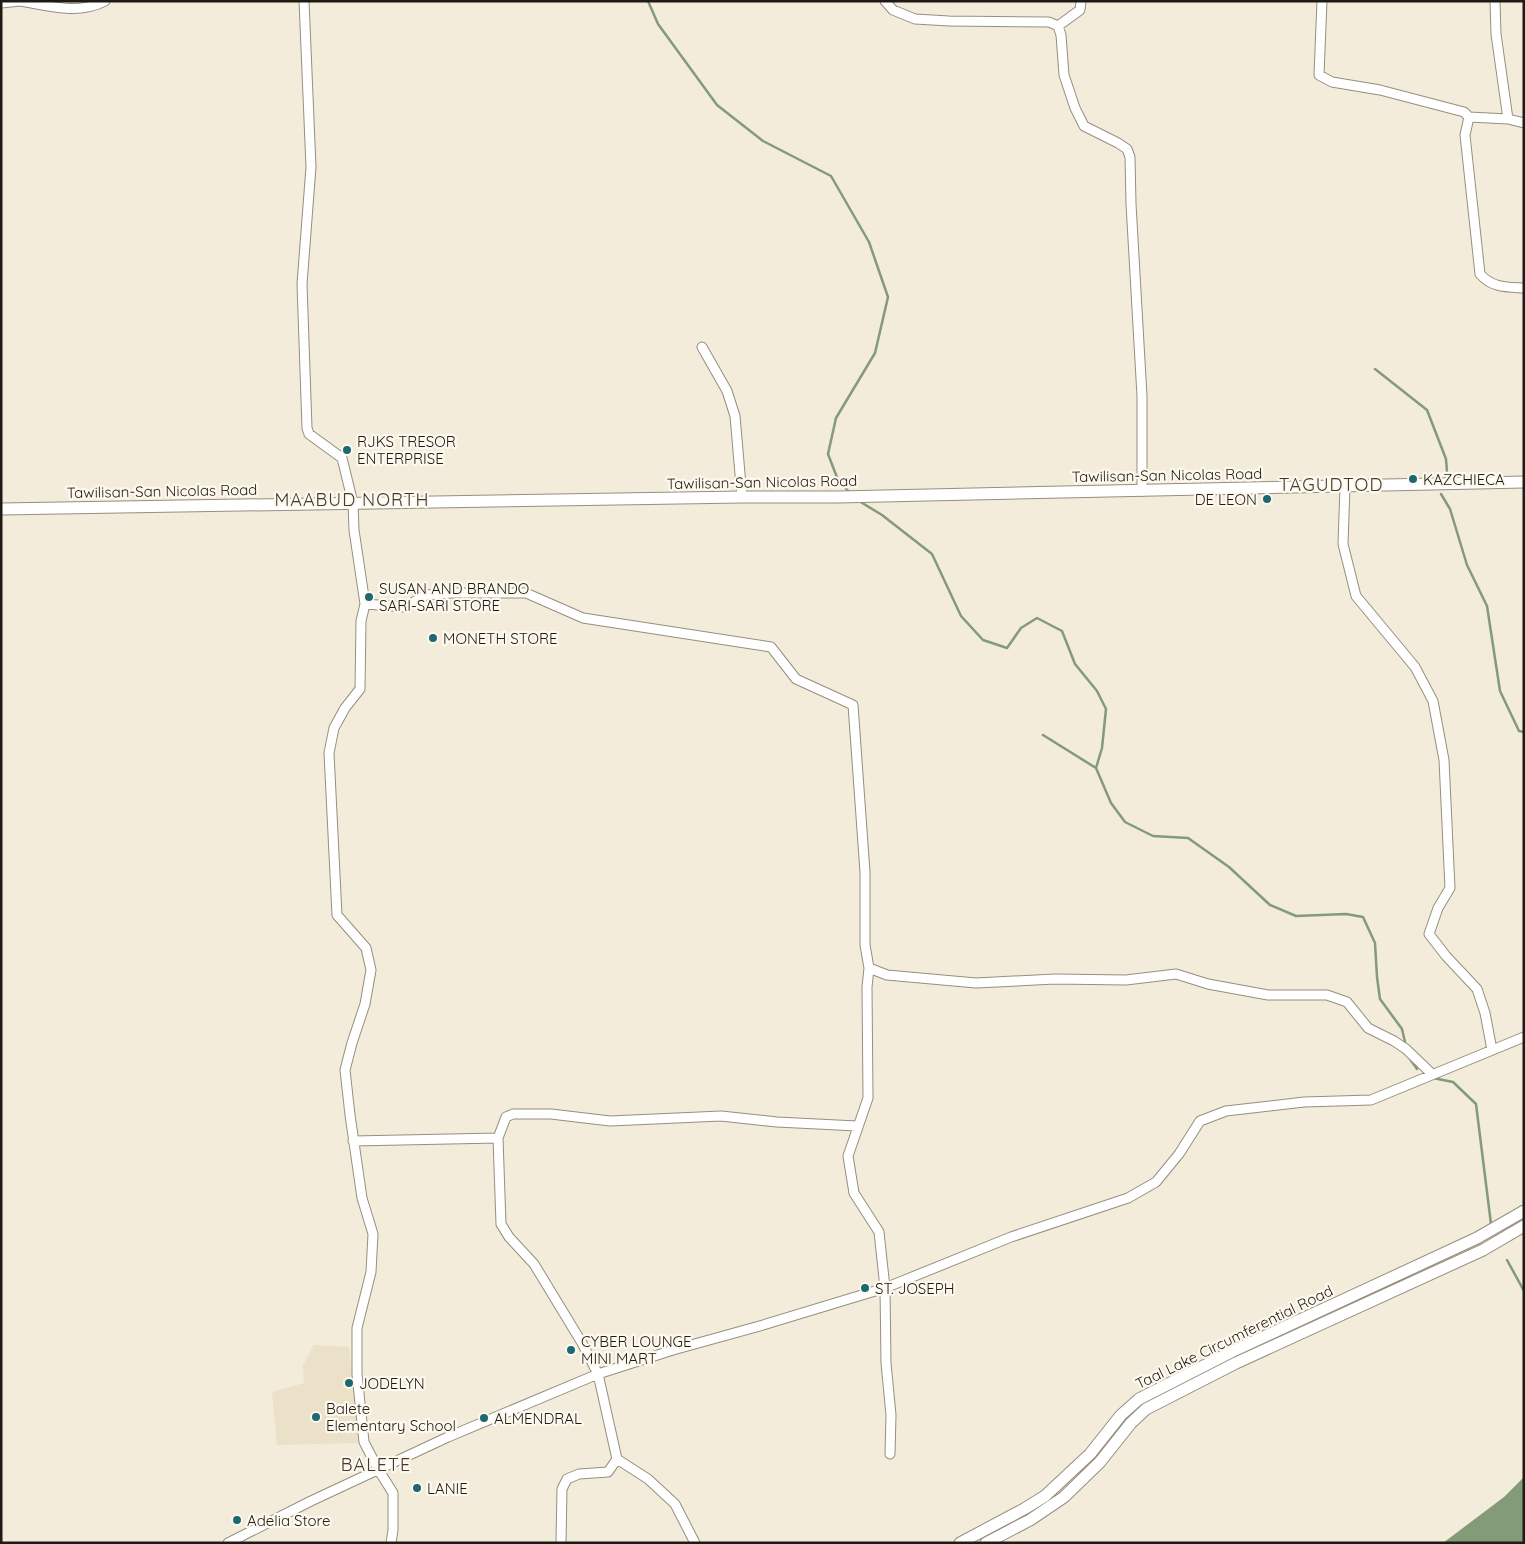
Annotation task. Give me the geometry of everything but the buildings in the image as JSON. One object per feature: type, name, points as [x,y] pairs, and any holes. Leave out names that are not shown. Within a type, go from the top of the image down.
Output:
[{"type":"main road","name":"Tawilisan-San Nicolas Road","points":[[1,509],[838,497],[1524,482]]},
{"type":"main road","name":"Taal Lake Circumferential Road","points":[[960,1543],[1045,1496],[1090,1454],[1121,1415],[1139,1399],[1231,1352],[1477,1238],[1524,1211]]},
{"type":"main road","name":"Taal Lake Circumferential Road","points":[[986,1543],[1030,1520],[1064,1497],[1100,1462],[1131,1423],[1146,1410],[1236,1363],[1483,1250],[1524,1226]]},
{"type":"main road","points":[[1496,1228],[1502,1239]]},
{"type":"street","points":[[1,3],[21,1],[66,9],[105,1]]},
{"type":"street","points":[[304,1],[311,167],[302,284],[307,428],[309,434],[342,458],[353,503],[354,530],[365,604],[361,621],[360,688],[345,708],[334,728],[328,753],[337,915],[366,948],[371,970],[365,1004],[345,1070],[362,1198],[373,1234],[370,1272],[358,1328],[357,1374],[364,1442],[378,1469],[394,1493],[391,1543]]},
{"type":"street","points":[[885,1],[893,10],[915,19],[1049,22],[1058,26],[1061,35],[1064,75],[1075,108],[1084,126],[1127,149],[1130,157],[1142,396],[1142,491]]},
{"type":"street","points":[[1058,26],[1080,10],[1081,1]]},
{"type":"street","points":[[1322,1],[1319,75],[1332,82],[1380,90],[1464,112],[1469,117],[1508,119],[1524,123]]},
{"type":"street","points":[[1495,1],[1496,34],[1508,119]]},
{"type":"street","points":[[1469,117],[1465,135],[1480,274],[1486,282],[1496,286],[1524,288]]},
{"type":"street","points":[[702,347],[727,391],[735,416],[742,497]]},
{"type":"street","points":[[1344,487],[1343,544],[1356,596],[1415,667],[1433,701],[1444,760],[1450,888],[1438,908],[1429,934],[1446,956],[1477,989],[1485,1013],[1492,1050]]},
{"type":"street","points":[[365,604],[405,607],[426,595],[451,593],[526,594],[583,618],[771,647],[796,679],[853,705],[865,872],[866,945],[869,968],[867,987],[868,1098],[848,1156],[854,1192],[879,1232],[885,1288],[890,1454]]},
{"type":"street","points":[[869,968],[887,975],[976,983],[1055,979],[1126,980],[1176,974],[1208,984],[1268,995],[1327,995],[1347,1002],[1368,1028],[1394,1041],[1432,1074]]},
{"type":"street","points":[[228,1543],[378,1469],[448,1437],[598,1374],[885,1288],[1011,1238],[1128,1198],[1156,1182],[1179,1154],[1200,1121],[1226,1111],[1304,1102],[1371,1100],[1524,1037]]},
{"type":"street","points":[[695,1543],[675,1504],[648,1479],[617,1459],[598,1374],[582,1343],[534,1264],[509,1238],[500,1224],[498,1138],[506,1117],[512,1114],[551,1114],[610,1121],[721,1116],[777,1122],[857,1126]]},
{"type":"street","points":[[353,1141],[498,1138]]},
{"type":"street","points":[[561,1543],[562,1489],[567,1479],[579,1474],[608,1472],[617,1459]]},
{"type":"shaded area","name":"Balete Elementary School","points":[[314,1345],[349,1347],[359,1443],[277,1445],[272,1392],[304,1383],[303,1365]]},
{"type":"shaded area","points":[[1524,1477],[1524,1543],[1443,1543],[1504,1497]]},
{"type":"waterway","points":[[648,1],[658,24],[717,105],[763,141],[831,176],[869,242],[888,297],[875,353],[836,418],[828,454],[838,480],[851,494]]},
{"type":"waterway","points":[[1375,369],[1427,410],[1446,459],[1447,472]]},
{"type":"waterway","points":[[1441,494],[1450,509],[1467,565],[1487,606],[1500,691],[1519,731],[1524,732]]},
{"type":"waterway","points":[[859,501],[882,515],[932,554],[961,616],[983,640],[1007,648],[1021,628],[1037,618],[1062,631],[1075,664],[1097,691],[1106,709],[1102,748],[1096,768],[1111,803],[1125,822],[1153,836],[1188,838],[1229,867],[1270,905],[1296,916],[1346,914],[1363,917],[1375,943],[1380,999],[1402,1029],[1405,1042]]},
{"type":"waterway","points":[[1043,735],[1096,768]]},
{"type":"waterway","points":[[1410,1059],[1417,1069]]},
{"type":"waterway","points":[[1433,1078],[1453,1082],[1476,1104],[1491,1224]]},
{"type":"waterway","points":[[1507,1260],[1524,1291]]},
{"type":"place","name":"RJKS TRESOR ENTERPRISE","points":[[347,450]]},
{"type":"place","name":"KAZCHIECA","points":[[1413,479]]},
{"type":"place","name":"DE LEON","points":[[1267,499]]},
{"type":"place","name":"SUSAN AND BRANDO SARI-SARI STORE","points":[[369,597]]},
{"type":"place","name":"MONETH STORE","points":[[433,638]]},
{"type":"place","name":"ST. JOSEPH","points":[[865,1288]]},
{"type":"place","name":"CYBER LOUNGE MINI MART","points":[[571,1350]]},
{"type":"place","name":"JODELYN","points":[[349,1383]]},
{"type":"place","name":"Balete Elementary School","points":[[316,1417]]},
{"type":"place","name":"ALMENDRAL","points":[[484,1418]]},
{"type":"place","name":"LANIE","points":[[417,1488]]},
{"type":"place","name":"Adelia Store","points":[[237,1520]]},
{"type":"district","name":"TAGUDTOD","points":[[1331,484]]},
{"type":"district","name":"MAABUD NORTH","points":[[352,499]]},
{"type":"district","name":"BALETE","points":[[376,1464]]}]
